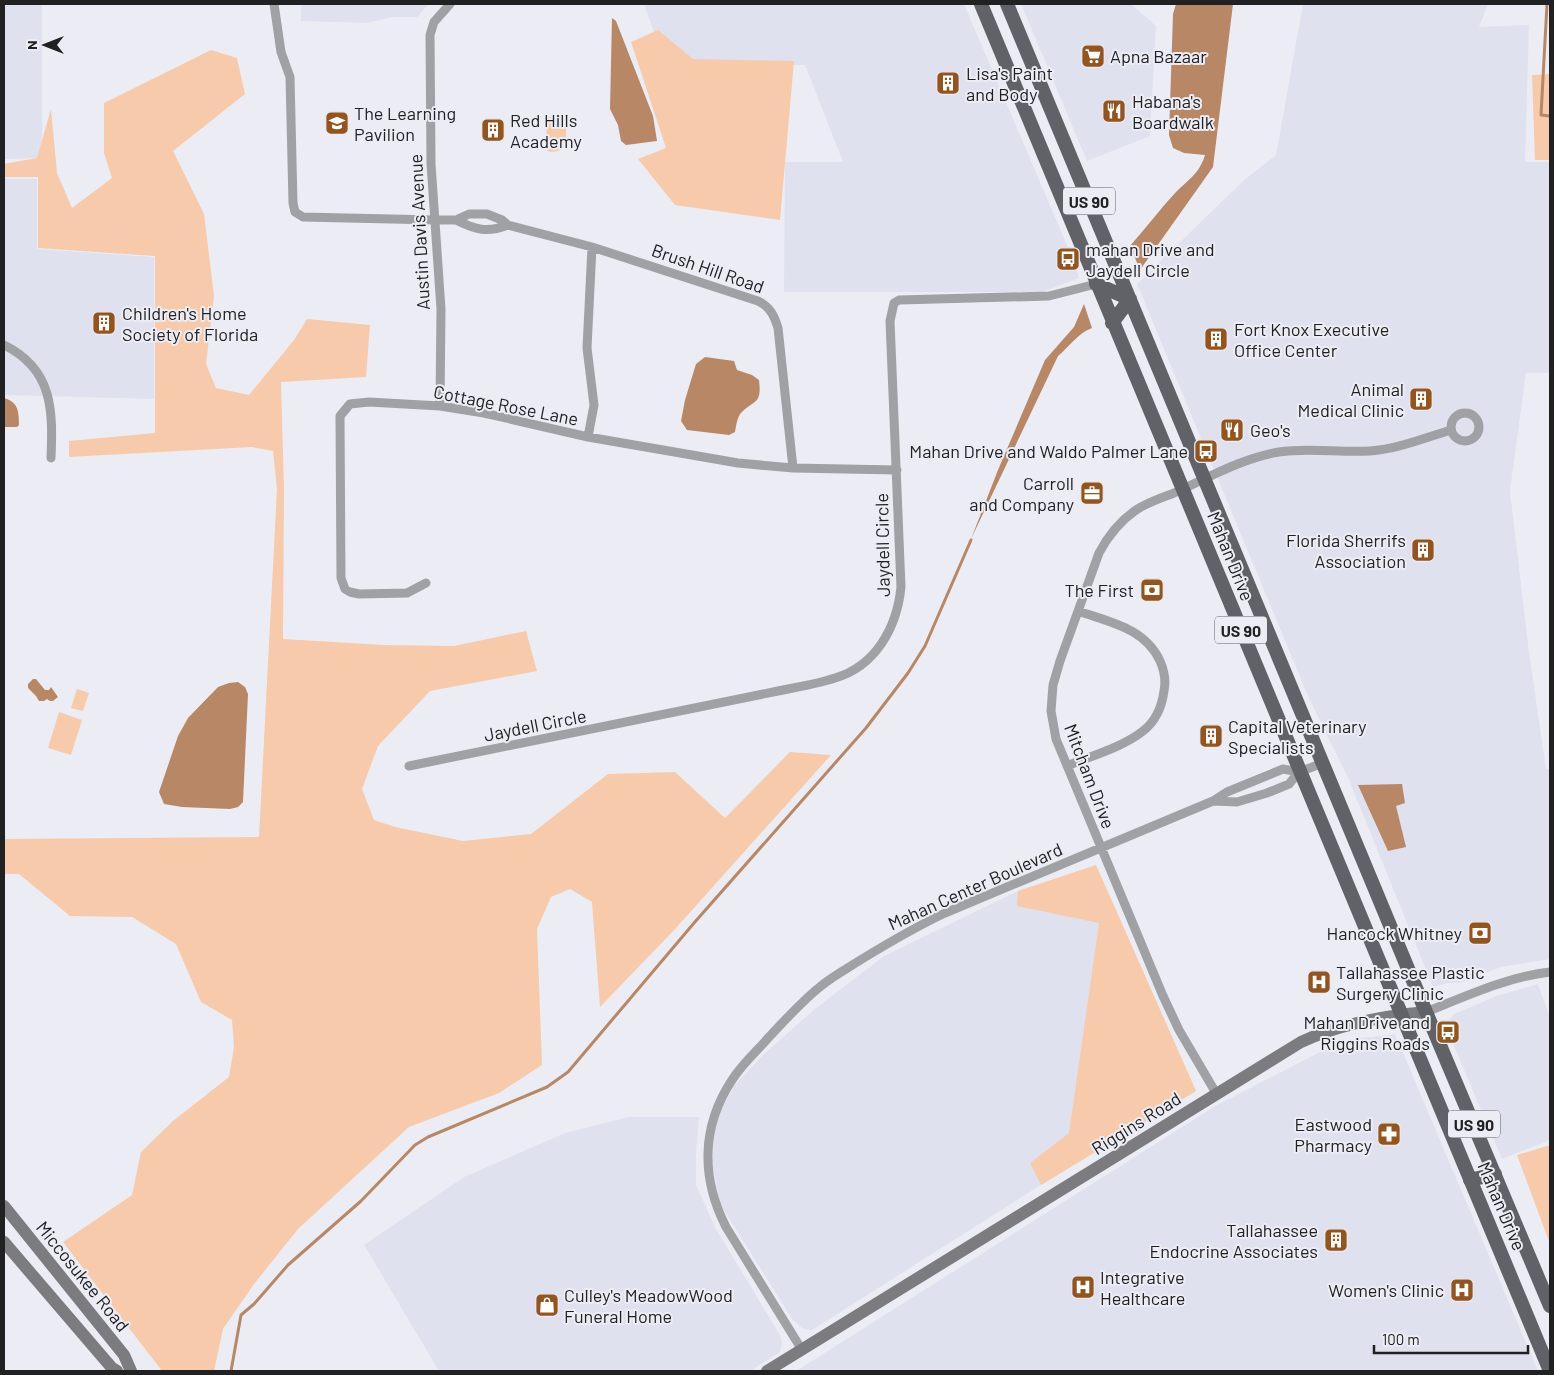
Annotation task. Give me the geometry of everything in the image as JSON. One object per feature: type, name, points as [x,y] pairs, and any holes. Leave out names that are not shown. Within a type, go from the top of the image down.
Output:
[{"type":"main road","name":"Mahan Drive","points":[[981,4],[1112,323],[1470,1180],[1545,1346],[1550,1371]]},
{"type":"main road","name":"Mahan Drive","points":[[1007,4],[1550,1306]]},
{"type":"main road","points":[[1096,284],[1130,299],[1112,323]]},
{"type":"main road","points":[[1470,1180],[1495,1174]]},
{"type":"street","name":"Brush Hill Road","points":[[274,4],[281,52],[290,77],[293,203],[295,212],[303,217],[456,220],[481,230],[496,230],[508,226]]},
{"type":"street","name":"Austin Davis Avenue","points":[[440,406],[441,308],[430,157],[430,35],[434,22],[450,4]]},
{"type":"street","name":"Brush Hill Road","points":[[456,220],[469,214],[487,214],[502,220],[508,226],[592,247],[758,301],[767,306],[775,317],[778,328],[793,468]]},
{"type":"street","points":[[588,437],[594,405],[586,348],[592,247]]},
{"type":"street","name":"Jaydell Circle","points":[[409,766],[778,691],[836,678],[850,672],[879,649],[894,623],[900,603],[897,470],[890,321],[894,303],[899,300],[1049,296],[1096,284]]},
{"type":"street","points":[[4,344],[32,366],[41,378],[48,395],[52,430],[50,458]]},
{"type":"street","name":"Cottage Rose Lane","points":[[426,583],[407,593],[359,594],[350,592],[345,588],[341,578],[340,416],[350,404],[369,402],[440,406],[484,413],[588,437],[738,463],[793,468],[897,470]]},
{"type":"street","name":"Mitcham Drive","points":[[1216,1093],[1179,1030],[1101,848],[1052,725],[1051,698],[1060,661],[1100,553],[1112,532],[1148,502],[1265,454],[1297,450],[1368,451],[1384,449],[1402,446],[1451,430]]},
{"type":"street","points":[[1067,766],[1135,737],[1145,729],[1160,708],[1165,687],[1161,664],[1155,652],[1140,636],[1129,629],[1078,611]]},
{"type":"street","name":"Mahan Center Boulevard","points":[[1213,801],[1237,802],[1267,794],[1289,784],[1300,772],[1323,763]]},
{"type":"street","name":"Mahan Center Boulevard","points":[[802,1350],[726,1227],[712,1192],[708,1172],[710,1133],[721,1098],[742,1065],[803,1001],[820,986],[914,928],[945,913],[1213,801],[1227,792],[1283,769],[1300,772]]},
{"type":"street","name":"Riggins Road","points":[[767,1371],[1293,1046],[1317,1034],[1346,1025],[1402,1014],[1426,1012],[1509,980],[1550,972]]},
{"type":"street","name":"Miccosukee Road","points":[[4,1206],[124,1355],[131,1371]]},
{"type":"street","name":"Miccosukee Road","points":[[4,1242],[112,1368],[117,1371]]},
{"type":"shaded area","points":[[4,4],[42,4],[42,158],[4,159]]},
{"type":"shaded area","points":[[301,4],[429,4],[417,17],[393,17],[366,23],[301,21]]},
{"type":"shaded area","points":[[644,4],[964,4],[1076,266],[1079,278],[1043,292],[784,292],[785,162],[843,162],[805,65],[665,64]]},
{"type":"shaded area","points":[[1021,4],[1131,4],[1156,26],[1150,136],[1087,161]]},
{"type":"shaded area","points":[[1176,4],[1233,4],[1213,167],[1140,270],[1130,246],[1170,198],[1197,172],[1205,155],[1184,153],[1173,148],[1169,135],[1173,14]]},
{"type":"shaded area","points":[[1303,4],[1488,4],[1479,27],[1529,25],[1525,162],[1550,162],[1550,373],[1526,373],[1510,491],[1529,652],[1546,769],[1550,769],[1550,959],[1501,967],[1460,983],[1447,983],[1433,987],[1349,780],[1308,696],[1137,284],[1244,180],[1276,155]]},
{"type":"shaded area","points":[[612,18],[616,21],[653,116],[657,141],[626,145],[621,141],[618,125],[610,109]]},
{"type":"shaded area","points":[[658,30],[693,59],[794,61],[780,220],[675,205],[638,159],[666,148],[631,42]]},
{"type":"shaded area","points":[[211,50],[237,58],[245,94],[173,151],[204,214],[214,296],[206,364],[216,388],[249,395],[294,340],[307,319],[370,325],[366,377],[281,382],[284,490],[283,639],[384,645],[454,646],[526,631],[537,671],[430,691],[378,746],[362,789],[374,820],[395,827],[463,841],[531,834],[608,774],[675,772],[725,818],[790,752],[831,755],[676,928],[600,1007],[592,902],[570,889],[551,897],[537,929],[542,1065],[499,1093],[409,1127],[298,1229],[254,1284],[223,1329],[214,1371],[162,1371],[63,1242],[132,1195],[141,1152],[173,1121],[229,1077],[234,1047],[232,1020],[201,1002],[176,944],[132,917],[70,916],[19,874],[4,874],[4,839],[259,837],[277,489],[273,451],[252,447],[69,457],[69,441],[155,433],[155,256],[38,248],[38,177],[4,177],[4,164],[37,158],[51,109],[57,173],[72,208],[112,178],[104,153],[104,103]]},
{"type":"shaded area","points":[[1550,74],[1550,160],[1535,160],[1532,75]]},
{"type":"shaded area","points":[[555,116],[566,128],[566,140],[559,151],[550,152],[546,150],[547,117]]},
{"type":"shaded area","points":[[4,179],[37,179],[37,249],[154,257],[154,399],[4,395]]},
{"type":"shaded area","points":[[1084,304],[1092,328],[1078,336],[1058,356],[971,539],[1045,360],[1074,327]]},
{"type":"shaded area","points":[[705,357],[734,361],[737,370],[752,375],[759,380],[758,398],[741,413],[735,432],[729,435],[687,430],[681,421],[696,364]]},
{"type":"shaded area","points":[[4,398],[12,402],[17,408],[19,425],[17,427],[4,427]]},
{"type":"shaded area","points":[[33,679],[36,679],[45,690],[49,690],[51,687],[58,697],[53,701],[47,699],[39,701],[28,688],[28,684]]},
{"type":"shaded area","points":[[238,682],[245,687],[248,694],[243,802],[238,807],[230,809],[182,807],[164,804],[159,792],[178,736],[188,718],[218,687]]},
{"type":"shaded area","points":[[77,689],[89,693],[83,711],[71,708]]},
{"type":"shaded area","points":[[59,712],[82,720],[71,755],[48,748]]},
{"type":"shaded area","points":[[1402,784],[1405,803],[1396,806],[1406,847],[1388,851],[1358,785]]},
{"type":"shaded area","points":[[1096,865],[1196,1091],[1041,1185],[812,1330],[803,1329],[792,1319],[720,1204],[712,1161],[714,1135],[720,1112],[734,1086],[763,1055],[816,1008],[884,956],[1018,891]]},
{"type":"shaded area","points":[[1096,865],[1196,1091],[1041,1185],[1030,1163],[1069,1133],[1099,923],[1017,906],[1018,891]]},
{"type":"shaded area","points":[[1538,984],[1550,1017],[1550,1140],[1502,1159],[1445,1025],[1454,1014],[1499,995]]},
{"type":"shaded area","points":[[1395,1034],[1538,1371],[796,1371],[1217,1105],[1320,1052],[1362,1038]]},
{"type":"shaded area","points":[[628,1117],[699,1117],[696,1185],[716,1229],[780,1335],[782,1344],[780,1352],[750,1371],[439,1371],[364,1245],[464,1177],[565,1133]]},
{"type":"shaded area","points":[[1550,1145],[1550,1244],[1517,1155]]},
{"type":"waterway","points":[[1547,4],[1541,115],[1550,116]]},
{"type":"waterway","points":[[231,1371],[241,1315],[254,1304],[288,1265],[361,1201],[415,1145],[428,1137],[547,1087],[568,1072],[694,923],[866,728],[908,673],[925,646],[971,540]]},
{"type":"place","name":"Apna Bazaar","points":[[1093,56]]},
{"type":"place","name":"Lisa's Paint and Body","points":[[948,83]]},
{"type":"place","name":"Habana's Boardwalk","points":[[1114,111]]},
{"type":"place","name":"The Learning Pavilion","points":[[337,123]]},
{"type":"place","name":"Red Hills Academy","points":[[493,130]]},
{"type":"place","name":"mahan Drive and Jaydell Circle","points":[[1068,259]]},
{"type":"place","name":"Children's Home Society of Florida","points":[[104,323]]},
{"type":"place","name":"Fort Knox Executive Office Center","points":[[1216,339]]},
{"type":"place","name":"Animal Medical Clinic","points":[[1421,399]]},
{"type":"place","name":"Geo's","points":[[1232,430]]},
{"type":"place","name":"Mahan Drive and Waldo Palmer Lane","points":[[1206,451]]},
{"type":"place","name":"Carroll and Company","points":[[1092,493]]},
{"type":"place","name":"Florida Sherrifs Association","points":[[1423,550]]},
{"type":"place","name":"The First","points":[[1152,590]]},
{"type":"place","name":"Capital Veterinary Specialists","points":[[1211,736]]},
{"type":"place","name":"Hancock Whitney","points":[[1480,933]]},
{"type":"place","name":"Tallahassee Plastic Surgery Clinic","points":[[1319,982]]},
{"type":"place","name":"Mahan Drive and Riggins Roads","points":[[1448,1032]]},
{"type":"place","name":"Eastwood Pharmacy","points":[[1389,1134]]},
{"type":"place","name":"Tallahassee Endocrine Associates","points":[[1336,1240]]},
{"type":"place","name":"Integrative Healthcare","points":[[1083,1287]]},
{"type":"place","name":"Women's Clinic","points":[[1462,1290]]},
{"type":"place","name":"Culley's MeadowWood Funeral Home","points":[[547,1305]]}]
